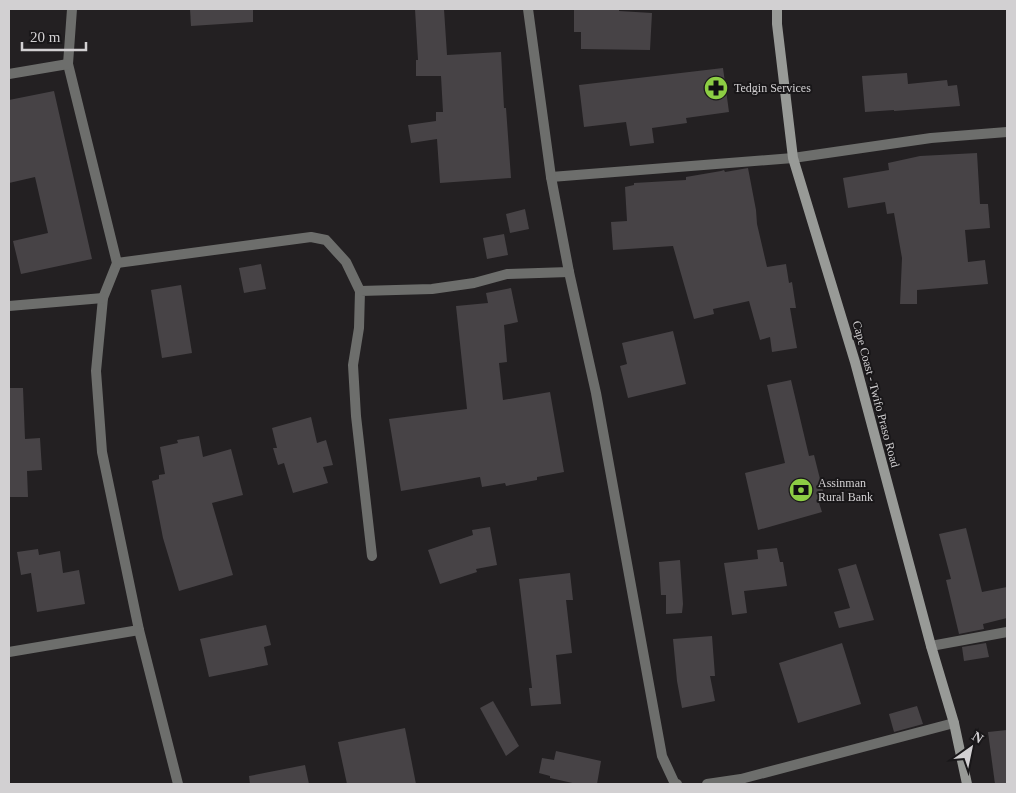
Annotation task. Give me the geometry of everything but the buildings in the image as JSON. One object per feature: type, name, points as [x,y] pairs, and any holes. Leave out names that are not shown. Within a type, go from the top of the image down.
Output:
[{"type":"main road","name":"Cape Coast - Twifo Praso Road","points":[[777,9],[777,24],[793,158],[855,362],[931,646],[954,723],[968,784]]},
{"type":"street","points":[[72,9],[68,64],[117,263],[103,298],[96,372],[102,452],[139,630],[178,784]]},
{"type":"street","points":[[528,9],[551,177],[568,272],[598,403],[662,756],[676,784]]},
{"type":"street","points":[[9,74],[68,64]]},
{"type":"street","points":[[551,177],[793,158],[931,138],[1007,132]]},
{"type":"street","points":[[117,263],[311,237],[326,240],[346,262],[360,291],[359,328],[353,365],[356,416],[372,556]]},
{"type":"street","points":[[360,291],[432,289],[474,283],[507,274],[568,272]]},
{"type":"street","points":[[9,306],[103,298]]},
{"type":"street","points":[[9,652],[139,630]]},
{"type":"street","points":[[931,646],[1007,632]]},
{"type":"street","points":[[707,784],[741,779],[954,723]]},
{"type":"place","name":"Tedgin Services","points":[[716,88]]},
{"type":"place","name":"Assinman Rural Bank","points":[[801,490]]}]
